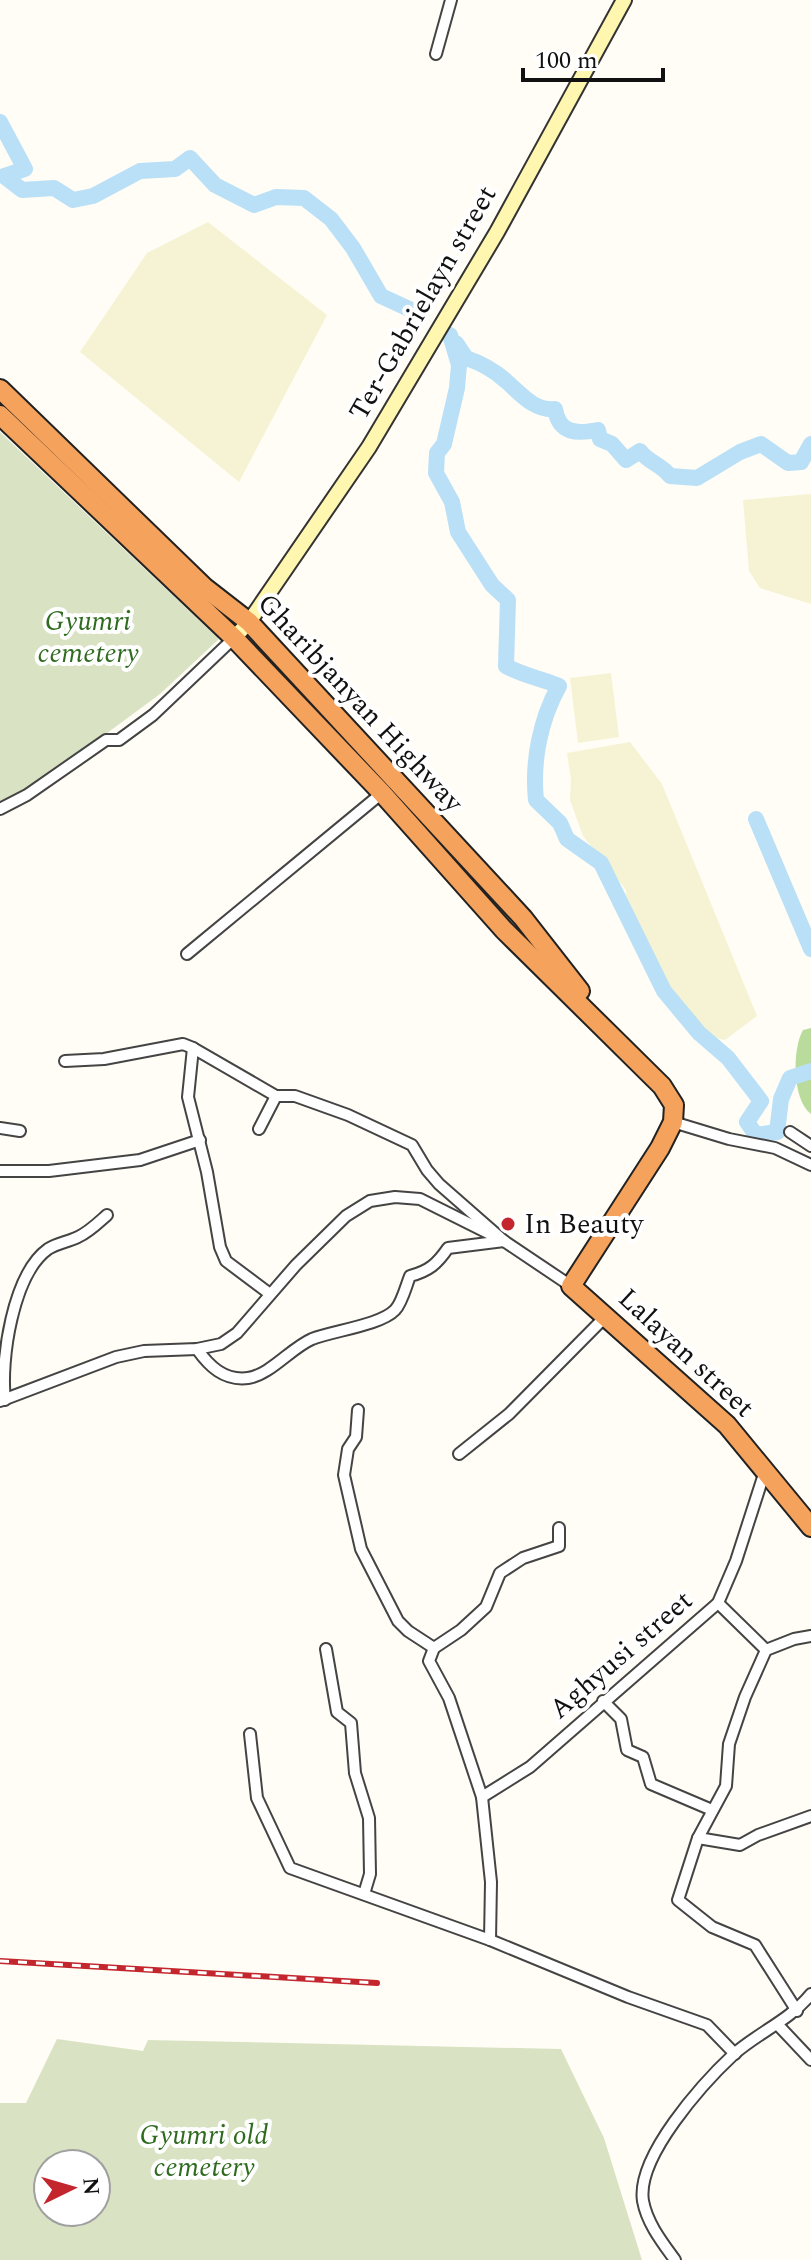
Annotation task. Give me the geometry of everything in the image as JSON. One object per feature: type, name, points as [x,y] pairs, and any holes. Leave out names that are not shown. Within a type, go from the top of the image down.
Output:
[{"type":"highway","name":"Gharibjanyan Highway","points":[[0,389],[204,587],[249,622],[523,918],[621,1043]]},
{"type":"highway","name":"Gharibjanyan Highway","points":[[0,415],[234,638],[382,793],[504,930],[662,1086],[674,1105],[673,1122]]},
{"type":"highway","points":[[571,1286],[660,1148],[673,1122]]},
{"type":"highway","name":"Lalayan street","points":[[571,1286],[727,1425],[811,1527]]},
{"type":"main road","name":"Ter-Gabrielayn street","points":[[234,638],[249,622],[369,447],[497,232],[624,0]]},
{"type":"street","points":[[436,54],[451,0]]},
{"type":"street","points":[[0,809],[27,795],[106,740],[119,740],[153,715],[234,638]]},
{"type":"street","points":[[187,954],[382,793]]},
{"type":"street","points":[[65,1061],[104,1059],[183,1044],[193,1048],[188,1097],[200,1140],[220,1247],[226,1261],[270,1294]]},
{"type":"street","name":"Lalayan street","points":[[193,1048],[276,1096],[308,1100],[412,1145],[439,1184],[504,1241]]},
{"type":"street","points":[[259,1129],[276,1096]]},
{"type":"street","points":[[673,1122],[729,1139],[775,1148],[811,1165]]},
{"type":"street","points":[[0,1128],[20,1131]]},
{"type":"street","points":[[790,1132],[811,1146]]},
{"type":"street","points":[[0,1171],[49,1171],[140,1160],[200,1140]]},
{"type":"street","name":"Lalayan street","points":[[2,1400],[116,1357],[144,1351],[197,1349],[221,1344],[237,1333],[296,1265],[346,1216],[370,1201],[395,1197],[420,1199],[504,1241],[571,1286]]},
{"type":"street","points":[[2,1400],[10,1328],[20,1290],[32,1267],[49,1248],[80,1237],[107,1215]]},
{"type":"street","points":[[197,1349],[210,1368],[227,1375],[248,1378],[270,1368],[311,1340],[395,1311],[410,1276],[428,1271],[448,1248],[504,1241]]},
{"type":"street","points":[[459,1454],[509,1414],[606,1316]]},
{"type":"street","points":[[358,1410],[356,1437],[348,1449],[344,1475],[361,1549],[398,1621],[434,1648]]},
{"type":"street","name":"Aghyusi street","points":[[482,1797],[530,1767],[718,1603],[736,1561],[765,1471]]},
{"type":"street","points":[[490,1940],[491,1882],[482,1797],[449,1698],[429,1661],[434,1648],[461,1630],[486,1607],[500,1573],[523,1558],[559,1546],[559,1528]]},
{"type":"street","points":[[718,1603],[766,1650]]},
{"type":"street","points":[[797,2011],[755,1945],[712,1927],[678,1900],[698,1838],[726,1786],[729,1744],[766,1650],[811,1636]]},
{"type":"street","points":[[326,1649],[337,1712],[351,1723],[355,1773],[369,1818],[370,1874],[364,1894]]},
{"type":"street","points":[[603,1701],[621,1719],[627,1750],[643,1757],[651,1784],[712,1810]]},
{"type":"street","points":[[250,1734],[257,1798],[290,1868],[490,1940],[628,1997],[707,2025],[735,2054]]},
{"type":"street","points":[[698,1838],[740,1845],[758,1835],[811,1816]]},
{"type":"street","points":[[675,2260],[651,2223],[643,2203],[642,2184],[647,2167],[668,2127],[735,2054],[797,2011],[811,1994]]},
{"type":"street","points":[[778,2025],[811,2060]]},
{"type":"shaded area","points":[[208,222],[327,315],[239,482],[80,352],[147,253]]},
{"type":"shaded area","points":[[811,494],[811,604],[760,588],[749,571],[743,500]]},
{"type":"shaded area","points":[[611,673],[619,737],[578,743],[570,678]]},
{"type":"shaded area","points":[[630,742],[662,784],[757,1016],[725,1040],[702,1035],[670,998],[625,912],[626,890],[583,836],[570,800],[567,753]]},
{"type":"green space","name":"Gyumri cemetery","points":[[0,432],[219,639],[160,694],[26,793],[0,805]]},
{"type":"green space","points":[[257,638],[543,952],[536,953],[253,643]]},
{"type":"green space","points":[[811,1028],[811,1114],[800,1098],[796,1061],[799,1038],[803,1030]]},
{"type":"green space","name":"Gyumri old cemetery","points":[[57,2039],[143,2051],[148,2040],[561,2049],[604,2138],[642,2260],[0,2260],[0,2103],[26,2103]]},
{"type":"waterway","points":[[0,122],[25,169],[4,176],[22,190],[54,188],[73,200],[93,196],[140,171],[175,169],[190,158],[215,185],[254,205],[276,197],[304,198],[331,219],[353,248],[381,296],[420,314]]},
{"type":"waterway","points":[[450,335],[459,365],[457,388],[444,444],[437,453],[436,473],[452,502],[458,532],[492,585],[508,600],[506,666],[559,686],[539,742],[535,771],[536,800],[560,823],[567,839],[601,863],[664,991],[699,1033],[728,1058],[761,1101],[747,1122],[756,1135],[777,1132],[781,1099],[790,1078],[811,1071]]},
{"type":"waterway","points":[[456,343],[466,358],[497,373],[528,401],[555,409],[565,428],[576,432],[598,430],[600,439],[612,444],[626,460],[640,451],[670,476],[697,478],[740,452],[761,444],[788,463],[801,462],[811,444]]},
{"type":"waterway","points":[[756,819],[811,949]]},
{"type":"railway","points":[[0,1961],[377,1983]]},
{"type":"place","name":"In Beauty","points":[[508,1224]]}]
